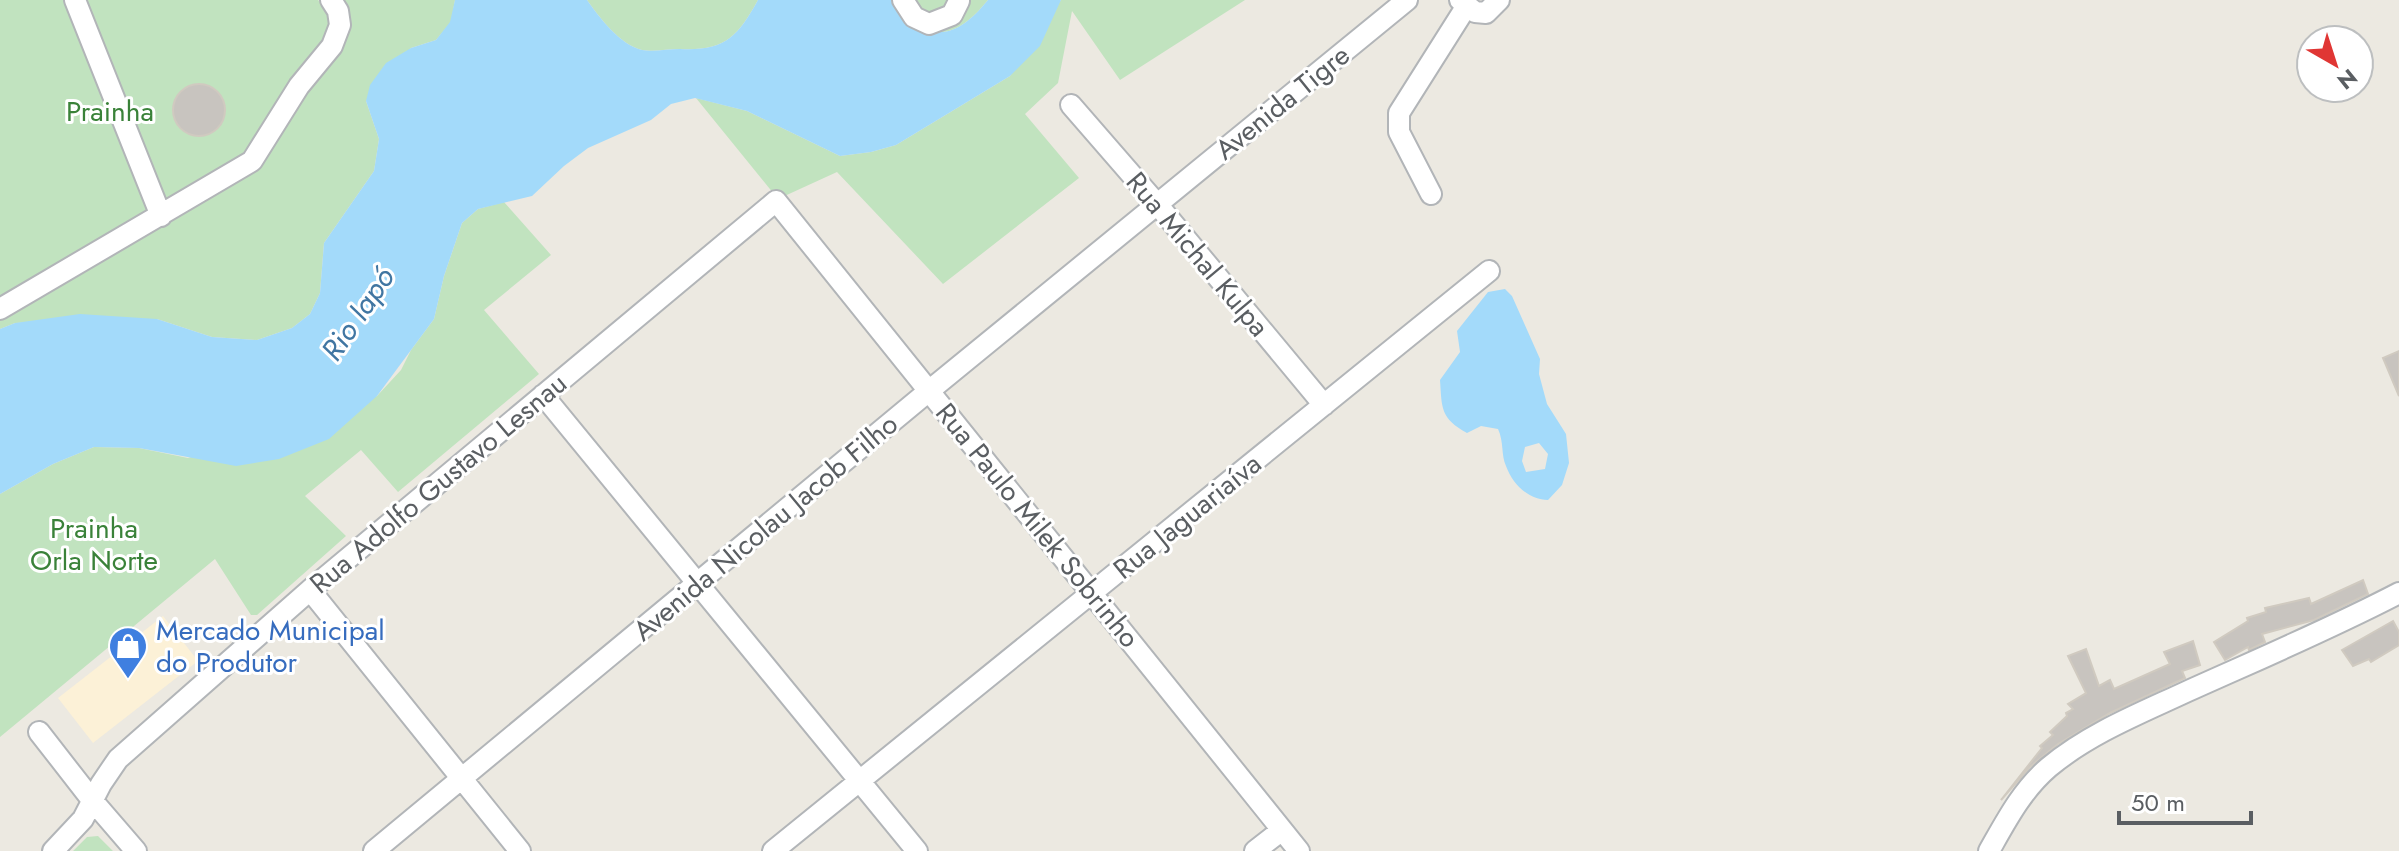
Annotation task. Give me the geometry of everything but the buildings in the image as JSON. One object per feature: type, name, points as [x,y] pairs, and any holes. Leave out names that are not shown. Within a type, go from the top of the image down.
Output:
[{"type":"street","points":[[75,0],[161,216]]},
{"type":"street","points":[[903,0],[914,17],[929,24],[952,15],[959,1]]},
{"type":"street","name":"Avenida Tigre","points":[[1157,204],[1407,0]]},
{"type":"street","points":[[1431,194],[1399,132],[1399,113],[1463,3],[1475,12],[1486,13],[1499,0]]},
{"type":"street","points":[[0,309],[252,161],[299,86],[332,46],[340,25],[340,4]]},
{"type":"street","name":"Rua Michal Kulpa","points":[[1071,105],[1324,405]]},
{"type":"street","name":"Rua Paulo Milek Sobrinho","points":[[776,201],[1299,851]]},
{"type":"street","name":"Rua Adolfo Gustavo Lesnau","points":[[53,851],[83,819],[118,759],[310,590],[776,201]]},
{"type":"street","name":"Avenida Nicolau Jacob Filho","points":[[374,851],[1157,204]]},
{"type":"street","name":"Rua Jaguariaíva","points":[[773,851],[1489,271]]},
{"type":"street","points":[[543,395],[917,851]]},
{"type":"street","points":[[310,590],[520,851]]},
{"type":"street","points":[[1989,851],[2018,800],[2049,768],[2085,742],[2132,717],[2312,637],[2399,593]]},
{"type":"street","points":[[39,732],[136,851]]},
{"type":"street","points":[[1255,851],[1282,830]]},
{"type":"shaded area","name":"Mercado Municipal do Produtor","points":[[163,616],[198,661],[93,743],[58,698]]},
{"type":"green space","name":"Prainha","points":[[0,0],[318,0],[331,13],[332,27],[325,46],[276,103],[247,153],[0,302]]},
{"type":"green space","name":"Prainha","points":[[334,0],[455,0],[451,22],[436,40],[411,48],[366,101],[379,139],[374,171],[324,243],[320,293],[310,314],[292,328],[257,340],[212,337],[157,319],[15,323],[0,329],[0,310],[253,164],[332,51]]},
{"type":"green space","points":[[587,0],[758,0],[728,40],[708,48],[651,51],[634,47],[618,36]]},
{"type":"green space","points":[[891,0],[988,0],[970,19],[942,32],[920,26]]},
{"type":"green space","points":[[1061,0],[1245,0],[1120,80],[1072,11],[1058,83],[1025,114],[1079,178],[943,284],[837,172],[778,199],[696,98],[747,111],[840,156],[871,152],[896,145],[1010,76]]},
{"type":"green space","name":"Prainha Orla Norte","points":[[504,202],[551,255],[484,310],[539,374],[398,492],[361,450],[305,496],[346,536],[257,615],[251,615],[215,559],[0,737],[0,494],[53,464],[94,447],[139,448],[188,458],[377,396],[401,370],[411,350],[434,319],[444,276],[462,223],[478,209]]},
{"type":"green space","points":[[98,836],[113,851],[73,851],[87,837]]},
{"type":"water","name":"Rio Iapó","points":[[455,0],[587,0],[618,36],[634,47],[651,51],[708,48],[728,40],[758,0],[891,0],[920,26],[942,32],[970,19],[988,0],[1061,0],[1040,46],[1010,76],[896,145],[840,156],[747,111],[695,98],[671,104],[651,120],[588,148],[532,196],[478,209],[462,223],[444,276],[434,319],[377,396],[329,439],[279,459],[236,466],[139,448],[94,447],[53,464],[0,494],[0,329],[15,323],[80,314],[157,319],[212,337],[257,340],[292,328],[310,314],[320,293],[324,243],[374,171],[379,139],[366,101],[370,85],[386,63],[411,48],[436,40],[450,22]]},
{"type":"water","points":[[1505,289],[1512,296],[1540,359],[1539,374],[1547,404],[1566,434],[1569,463],[1562,485],[1548,500],[1528,494],[1513,479],[1504,462],[1498,429],[1481,426],[1467,433],[1447,417],[1442,405],[1440,380],[1460,352],[1457,331],[1488,292]],"holes":[[[1539,443],[1548,454],[1545,469],[1526,472],[1522,461],[1525,447]]]},
{"type":"place","name":"Mercado Municipal do Produtor","points":[[128,680]]}]
